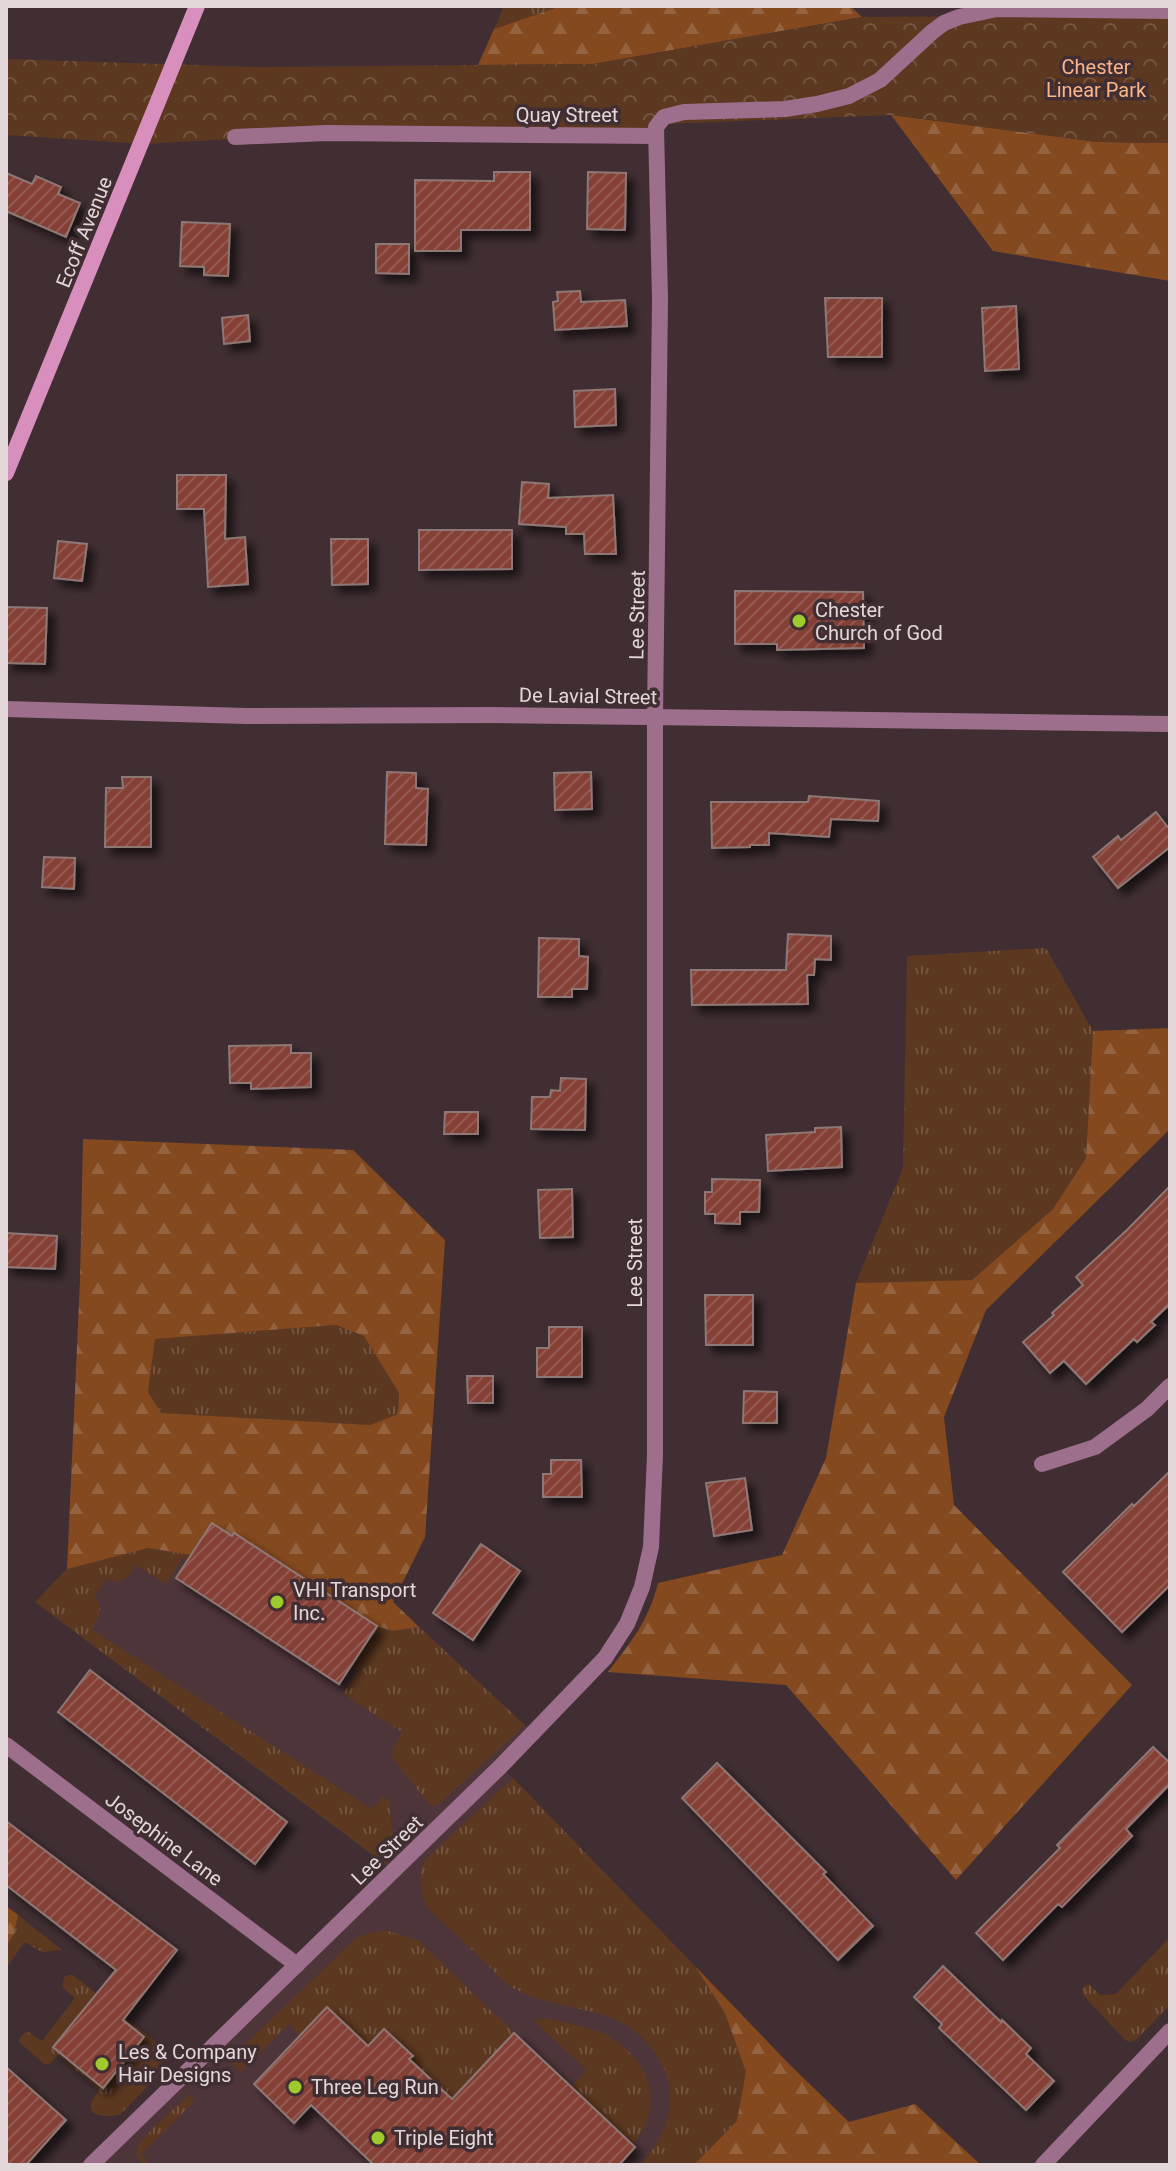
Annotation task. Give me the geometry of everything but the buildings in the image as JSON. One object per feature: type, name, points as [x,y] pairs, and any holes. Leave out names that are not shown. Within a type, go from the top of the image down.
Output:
[{"type":"street","name":"Ecoff Avenue","points":[[6,473],[197,6]]},
{"type":"street","points":[[656,136],[659,121],[670,115],[785,109],[849,96],[880,80],[944,23],[976,12],[997,9],[1170,11]]},
{"type":"street","name":"Quay Street","points":[[235,137],[326,133],[656,136]]},
{"type":"street","name":"Lee Street","points":[[91,2165],[501,1766],[605,1658],[627,1624],[642,1587],[651,1547],[655,1455],[655,717],[660,299],[656,136]]},
{"type":"street","name":"De Lavial Street","points":[[6,709],[246,716],[491,715],[1170,724]]},
{"type":"street","points":[[1042,1464],[1095,1447],[1147,1409],[1170,1386]]},
{"type":"street","name":"Josephine Lane","points":[[6,1745],[297,1965]]},
{"type":"street","points":[[1043,2165],[1170,2031]]},
{"type":"shaded area","points":[[207,1479],[393,1602],[532,1732],[391,1869],[35,1602],[67,1569],[68,1551]]},
{"type":"shaded area","points":[[501,1766],[790,2065],[723,2165],[91,2165]]},
{"type":"green space","points":[[504,6],[561,6],[494,29]]},
{"type":"green space","points":[[561,6],[850,6],[862,17],[593,64],[478,65],[494,29]]},
{"type":"green space","name":"Chester Linear Park","points":[[1170,15],[1170,143],[1098,142],[891,115],[665,124],[633,131],[326,134],[144,144],[6,135],[6,59],[257,67],[593,64],[862,17]]},
{"type":"green space","points":[[891,115],[1098,142],[1170,143],[1170,281],[993,251]]},
{"type":"green space","points":[[1046,948],[1093,1031],[1086,1158],[1053,1209],[972,1280],[856,1283],[903,1168],[907,956]]},
{"type":"green space","points":[[1170,1028],[1170,1129],[986,1310],[944,1417],[954,1505],[1132,1685],[956,1880],[786,1685],[608,1672],[644,1620],[658,1583],[782,1555],[826,1458],[856,1283],[972,1280],[1053,1209],[1086,1158],[1093,1031]]},
{"type":"green space","points":[[83,1139],[353,1150],[445,1240],[425,1537],[393,1602],[419,1627],[392,1631],[377,1626],[231,1545],[192,1555],[148,1548],[67,1569]],"holes":[[[336,1325],[364,1336],[399,1393],[398,1414],[370,1425],[161,1413],[148,1392],[155,1339]]]},
{"type":"green space","points":[[336,1325],[364,1336],[399,1393],[398,1414],[370,1425],[161,1413],[148,1392],[155,1339]]},
{"type":"green space","points":[[148,1548],[192,1555],[188,1561],[182,1558],[166,1584],[136,1565],[124,1579],[106,1579],[94,1597],[100,1609],[92,1630],[372,1809],[383,1796],[389,1802],[394,1850],[393,1856],[385,1864],[35,1602],[67,1569]]},
{"type":"green space","points":[[377,1626],[392,1631],[419,1627],[525,1725],[438,1805],[430,1805],[393,1759],[392,1752],[402,1732],[343,1694],[358,1671],[351,1665]]},
{"type":"green space","points":[[513,1778],[695,1966],[725,2013],[746,2072],[737,2121],[694,2165],[641,2165],[662,2134],[670,2096],[663,2066],[645,2041],[621,2022],[607,2016],[547,2001],[513,1988],[427,1908],[421,1885],[423,1862]]},
{"type":"green space","points":[[6,1906],[18,1915],[14,1934],[6,1947]]},
{"type":"green space","points":[[18,1915],[62,1950],[42,1952],[25,1942],[6,1968],[6,1947],[14,1934]]},
{"type":"green space","points":[[388,1931],[419,1941],[514,2033],[458,2119],[370,2071],[327,2007],[300,2035],[289,2024],[240,2072],[229,2060],[355,1939],[371,1932]]},
{"type":"green space","points":[[1170,1937],[1170,2005],[1136,2040],[1125,2040],[1083,1995],[1082,1990],[1089,1984],[1100,1995],[1116,1994]]},
{"type":"green space","points":[[695,1966],[849,2122],[915,2104],[981,2165],[694,2165],[737,2121],[746,2072],[725,2013]]},
{"type":"green space","points":[[73,1975],[156,2042],[163,2053],[163,2070],[121,2114],[107,2116],[93,2113],[91,2104],[99,2090],[58,2055],[50,2064],[44,2064],[19,2042],[27,2031],[42,2041],[75,1998],[62,1987],[64,1977]]},
{"type":"green space","points":[[552,2019],[606,2035],[621,2045],[643,2070],[651,2099],[649,2114],[633,2144],[571,2087],[587,2070],[533,2020]]},
{"type":"green space","points":[[191,2096],[192,2104],[141,2154],[151,2165],[144,2165],[138,2156],[141,2143]]},
{"type":"place","name":"Chester Church of God","points":[[799,621]]},
{"type":"place","name":"VHI Transport Inc.","points":[[277,1602]]},
{"type":"place","name":"Les & Company Hair Designs","points":[[102,2064]]},
{"type":"place","name":"Three Leg Run","points":[[295,2087]]},
{"type":"place","name":"Triple Eight","points":[[378,2138]]}]
